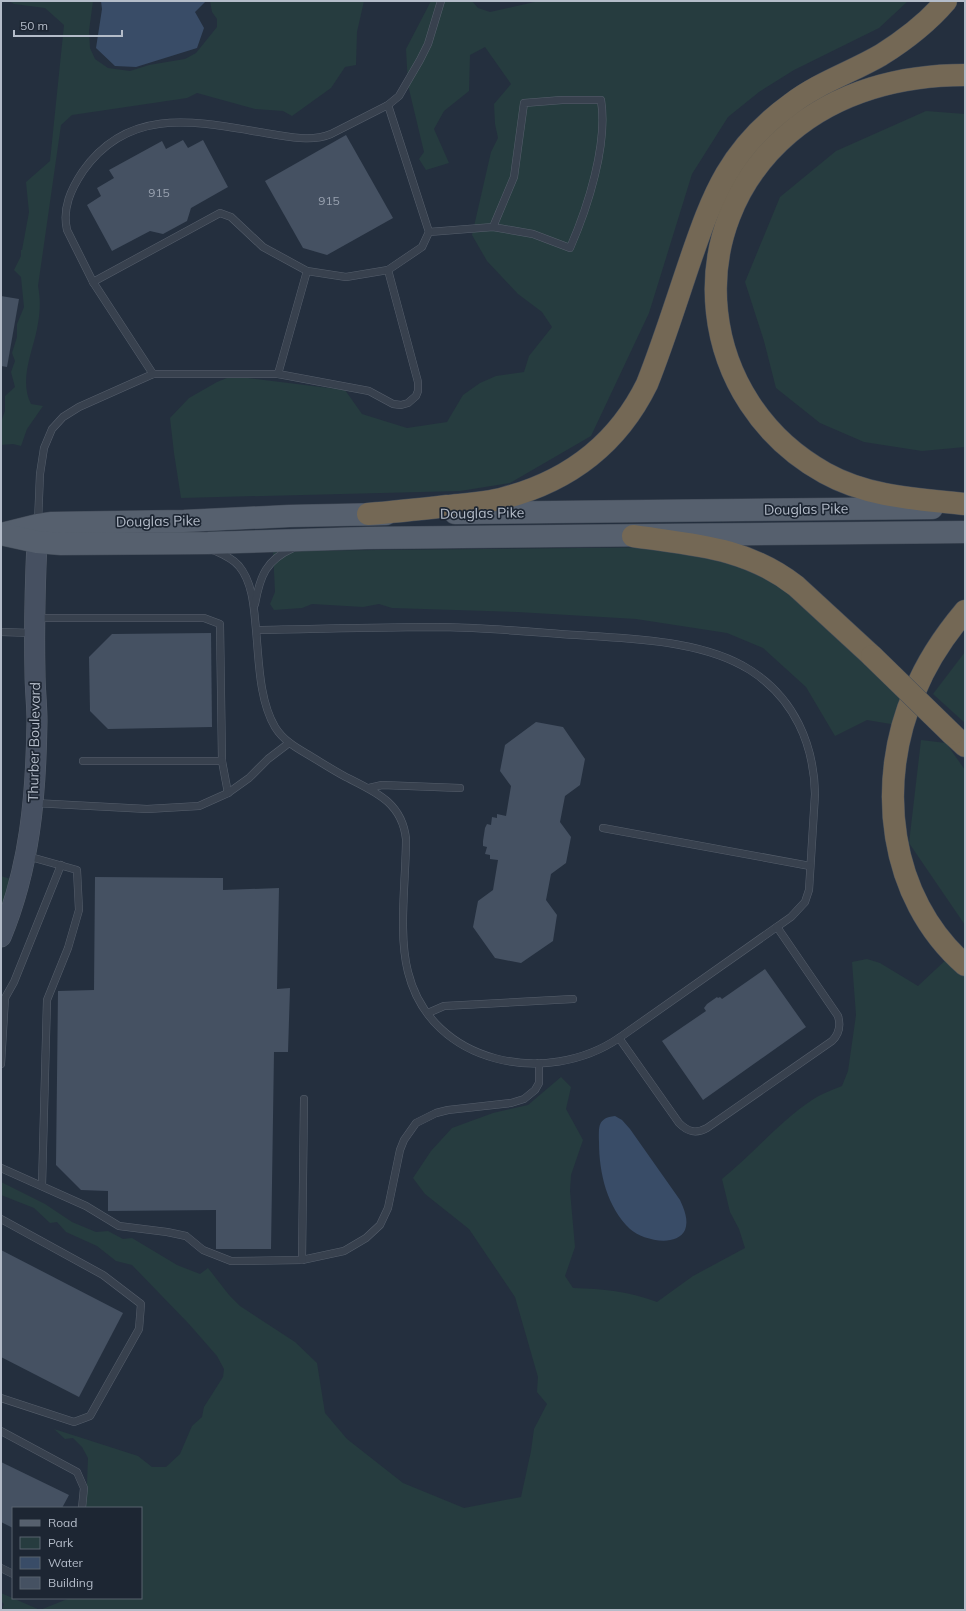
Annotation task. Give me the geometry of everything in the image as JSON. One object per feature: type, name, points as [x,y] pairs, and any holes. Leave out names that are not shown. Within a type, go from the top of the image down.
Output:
[{"type":"highway","points":[[368,514],[463,505],[503,499],[531,490],[555,479],[579,466],[601,448],[623,424],[640,398],[647,384],[707,213],[725,175],[746,144],[760,129],[792,103],[808,92],[891,48],[927,21],[946,1]]},
{"type":"highway","points":[[965,75],[919,77],[878,86],[851,96],[820,111],[790,132],[764,158],[743,187],[735,204],[722,237],[716,276],[716,296],[717,316],[725,354],[741,390],[751,407],[764,423],[791,450],[825,473],[859,488],[894,496],[965,504]]},
{"type":"highway","points":[[633,536],[719,550],[760,563],[779,573],[796,586],[872,656],[959,740]]},
{"type":"highway","points":[[965,612],[946,635],[934,653],[921,677],[908,709],[896,757],[893,811],[900,861],[911,892],[932,929],[946,947],[965,965]]},
{"type":"main road","name":"Douglas Pike","points":[[1,534],[38,533],[67,522],[184,521],[289,516],[965,508]]},
{"type":"main road","name":"Douglas Pike","points":[[38,533],[60,544],[182,543],[314,539],[965,532]]},
{"type":"street","name":"Thurber Boulevard","points":[[1,938],[8,921],[26,856],[34,803],[37,720],[35,625],[38,533]]},
{"type":"lane","points":[[153,374],[94,282],[77,250],[65,222],[67,204],[70,195],[81,174],[94,157],[109,143],[126,133],[152,124],[182,121],[198,122],[295,138],[324,137],[388,105],[399,96],[422,57],[431,36],[441,1]]},
{"type":"lane","points":[[429,232],[493,227],[533,234],[570,248],[581,223],[598,164],[603,112],[601,100],[524,104],[514,176],[493,227]]},
{"type":"lane","points":[[94,282],[220,213],[231,217],[263,247],[307,271],[346,277],[388,270],[422,247],[429,232],[388,105]]},
{"type":"lane","points":[[38,533],[40,474],[44,448],[52,429],[63,417],[79,407],[153,374],[278,374],[369,391],[393,404],[401,405],[412,400],[418,391],[418,382],[388,270]]},
{"type":"lane","points":[[278,374],[307,271]]},
{"type":"lane","points":[[254,606],[260,581],[271,562],[285,551],[314,539]]},
{"type":"lane","points":[[182,543],[209,549],[224,555],[234,562],[243,573],[254,606],[256,630],[262,685],[266,706],[275,728],[290,743],[342,775],[382,796],[400,817],[405,830],[406,848],[405,956],[412,984],[428,1013],[436,1023],[452,1038],[479,1054],[508,1062],[539,1063],[570,1060],[586,1056],[602,1049],[777,927],[796,913],[805,902],[809,890],[814,780],[810,753],[795,716],[771,686],[751,670],[728,659],[695,649],[656,642],[505,630],[445,627],[256,630]]},
{"type":"lane","points":[[1,632],[35,625],[204,618],[220,624],[222,761],[228,793]]},
{"type":"lane","points":[[34,803],[147,809],[199,806],[228,793],[249,778],[268,759],[290,743]]},
{"type":"lane","points":[[83,761],[222,761]]},
{"type":"lane","points":[[369,788],[382,785],[460,788]]},
{"type":"lane","points":[[603,828],[810,866]]},
{"type":"lane","points":[[26,856],[77,870],[79,910],[68,948],[47,1000],[42,1186]]},
{"type":"lane","points":[[1,1064],[5,998],[14,982],[61,865]]},
{"type":"lane","points":[[619,1038],[679,1123],[687,1130],[697,1132],[707,1128],[825,1046],[832,1041],[838,1032],[838,1016],[777,927]]},
{"type":"lane","points":[[428,1013],[444,1006],[573,999]]},
{"type":"lane","points":[[1,1168],[86,1206],[119,1226],[186,1236],[203,1250],[231,1261],[302,1260],[344,1251],[366,1238],[380,1225],[389,1204],[400,1150],[404,1140],[416,1123],[430,1115],[448,1110],[511,1103],[524,1099],[536,1090],[539,1082],[539,1063]]},
{"type":"lane","points":[[302,1260],[304,1099]]},
{"type":"lane","points":[[1,1219],[103,1275],[141,1304],[139,1329],[90,1416],[74,1422],[1,1398]]},
{"type":"lane","points":[[1,1431],[77,1472],[84,1488],[82,1507]]},
{"type":"lane","points":[[1,1568],[12,1574]]},
{"type":"green space","points":[[9,1],[93,1],[89,31],[90,48],[95,59],[108,68],[130,71],[149,65],[185,59],[196,53],[217,27],[217,19],[212,12],[210,1],[364,1],[357,32],[356,65],[345,67],[331,88],[292,116],[283,111],[255,109],[197,93],[187,98],[72,115],[61,125],[38,286],[40,302],[39,318],[26,376],[26,386],[31,404],[43,406],[27,429],[21,446],[13,444],[1,445],[1,422],[5,411],[5,396],[15,387],[11,372],[15,361],[12,353],[17,337],[17,324],[24,307],[21,277],[14,270],[21,256],[29,212],[26,182],[50,161],[64,25],[45,8],[14,4]]},
{"type":"green space","points":[[431,1],[472,1],[478,8],[490,12],[539,1],[908,1],[879,28],[794,70],[759,92],[728,117],[692,174],[649,313],[591,436],[510,483],[460,491],[181,498],[170,418],[189,398],[217,382],[232,376],[345,390],[362,414],[407,428],[447,422],[463,395],[480,383],[496,376],[524,372],[529,356],[552,327],[542,312],[518,294],[487,261],[472,235],[491,152],[498,138],[495,124],[494,104],[511,84],[485,47],[470,55],[469,91],[444,111],[434,129],[449,163],[426,170],[419,159],[424,152],[408,85],[406,49]]},
{"type":"green space","points":[[926,111],[965,114],[965,447],[922,451],[864,442],[820,423],[776,388],[764,341],[745,282],[780,197],[836,151]]},
{"type":"green space","points":[[678,547],[749,560],[913,698],[903,726],[867,720],[835,736],[806,687],[763,648],[727,633],[636,619],[517,612],[392,608],[379,604],[363,607],[312,604],[302,608],[274,610],[270,604],[275,592],[273,551]]},
{"type":"green space","points":[[965,652],[965,723],[933,694]]},
{"type":"green space","points":[[921,740],[946,743],[965,770],[965,925],[909,843]]},
{"type":"green space","points":[[1,876],[17,881],[1,934]]},
{"type":"green space","points":[[951,955],[965,970],[965,1610],[40,1610],[68,1599],[142,1599],[142,1507],[86,1507],[88,1458],[82,1447],[73,1438],[65,1439],[54,1429],[138,1456],[152,1467],[166,1467],[180,1454],[192,1426],[202,1417],[204,1407],[223,1377],[224,1369],[217,1356],[189,1324],[132,1265],[116,1261],[97,1246],[66,1232],[57,1222],[50,1223],[34,1208],[1,1195],[1,1182],[45,1204],[72,1222],[96,1232],[108,1231],[123,1239],[132,1238],[177,1265],[200,1274],[208,1268],[229,1295],[240,1306],[295,1342],[317,1363],[325,1413],[347,1439],[403,1483],[464,1508],[521,1497],[534,1429],[547,1404],[537,1392],[538,1377],[515,1297],[469,1229],[425,1194],[413,1178],[431,1151],[452,1128],[493,1113],[528,1105],[561,1077],[571,1087],[566,1109],[583,1140],[571,1175],[570,1191],[575,1247],[565,1276],[573,1288],[615,1291],[636,1295],[657,1302],[693,1276],[745,1248],[739,1229],[730,1212],[722,1179],[788,1118],[812,1100],[842,1086],[848,1071],[856,1015],[852,962],[867,959],[880,963],[918,986]]},
{"type":"green space","points":[[1,1593],[40,1610],[2,1610],[4,1604],[1,1601]]},
{"type":"water","points":[[101,1],[206,1],[195,12],[204,28],[197,48],[136,67],[115,66],[96,48],[102,9]]},
{"type":"water","points":[[615,1116],[622,1120],[630,1129],[680,1200],[686,1215],[686,1226],[681,1236],[674,1239],[659,1240],[642,1236],[630,1229],[615,1210],[606,1189],[603,1177],[599,1154],[599,1128],[602,1121],[609,1117]]},
{"type":"building","points":[[346,135],[393,218],[327,255],[303,248],[265,181]]},
{"type":"building","points":[[183,140],[188,148],[203,140],[228,187],[191,208],[187,221],[163,234],[150,231],[112,251],[87,205],[101,196],[97,188],[114,178],[109,170],[162,141],[166,149]]},
{"type":"building","points":[[1,296],[19,299],[7,367],[1,366]]},
{"type":"building","points":[[211,633],[212,727],[108,729],[90,711],[89,657],[112,634]]},
{"type":"building","points":[[536,722],[563,727],[585,759],[580,785],[565,796],[560,822],[571,837],[566,863],[551,874],[546,900],[557,915],[553,941],[521,963],[495,958],[473,927],[478,901],[493,890],[498,860],[490,859],[490,855],[485,854],[487,847],[483,846],[483,841],[485,828],[487,824],[491,825],[492,817],[497,818],[497,814],[506,816],[511,786],[500,771],[505,745]]},
{"type":"building","points":[[95,877],[223,878],[223,890],[279,888],[277,989],[290,988],[288,1052],[274,1052],[271,1249],[216,1249],[216,1210],[108,1211],[108,1191],[81,1190],[56,1165],[58,991],[94,990]]},
{"type":"building","points":[[765,969],[806,1027],[703,1100],[662,1041],[706,1011],[704,1008],[707,1004],[717,997],[722,999]]},
{"type":"building","points":[[1,1250],[123,1313],[79,1397],[1,1357]]},
{"type":"building","points":[[1,1462],[69,1495],[63,1507],[12,1507],[12,1528],[1,1522]]}]
